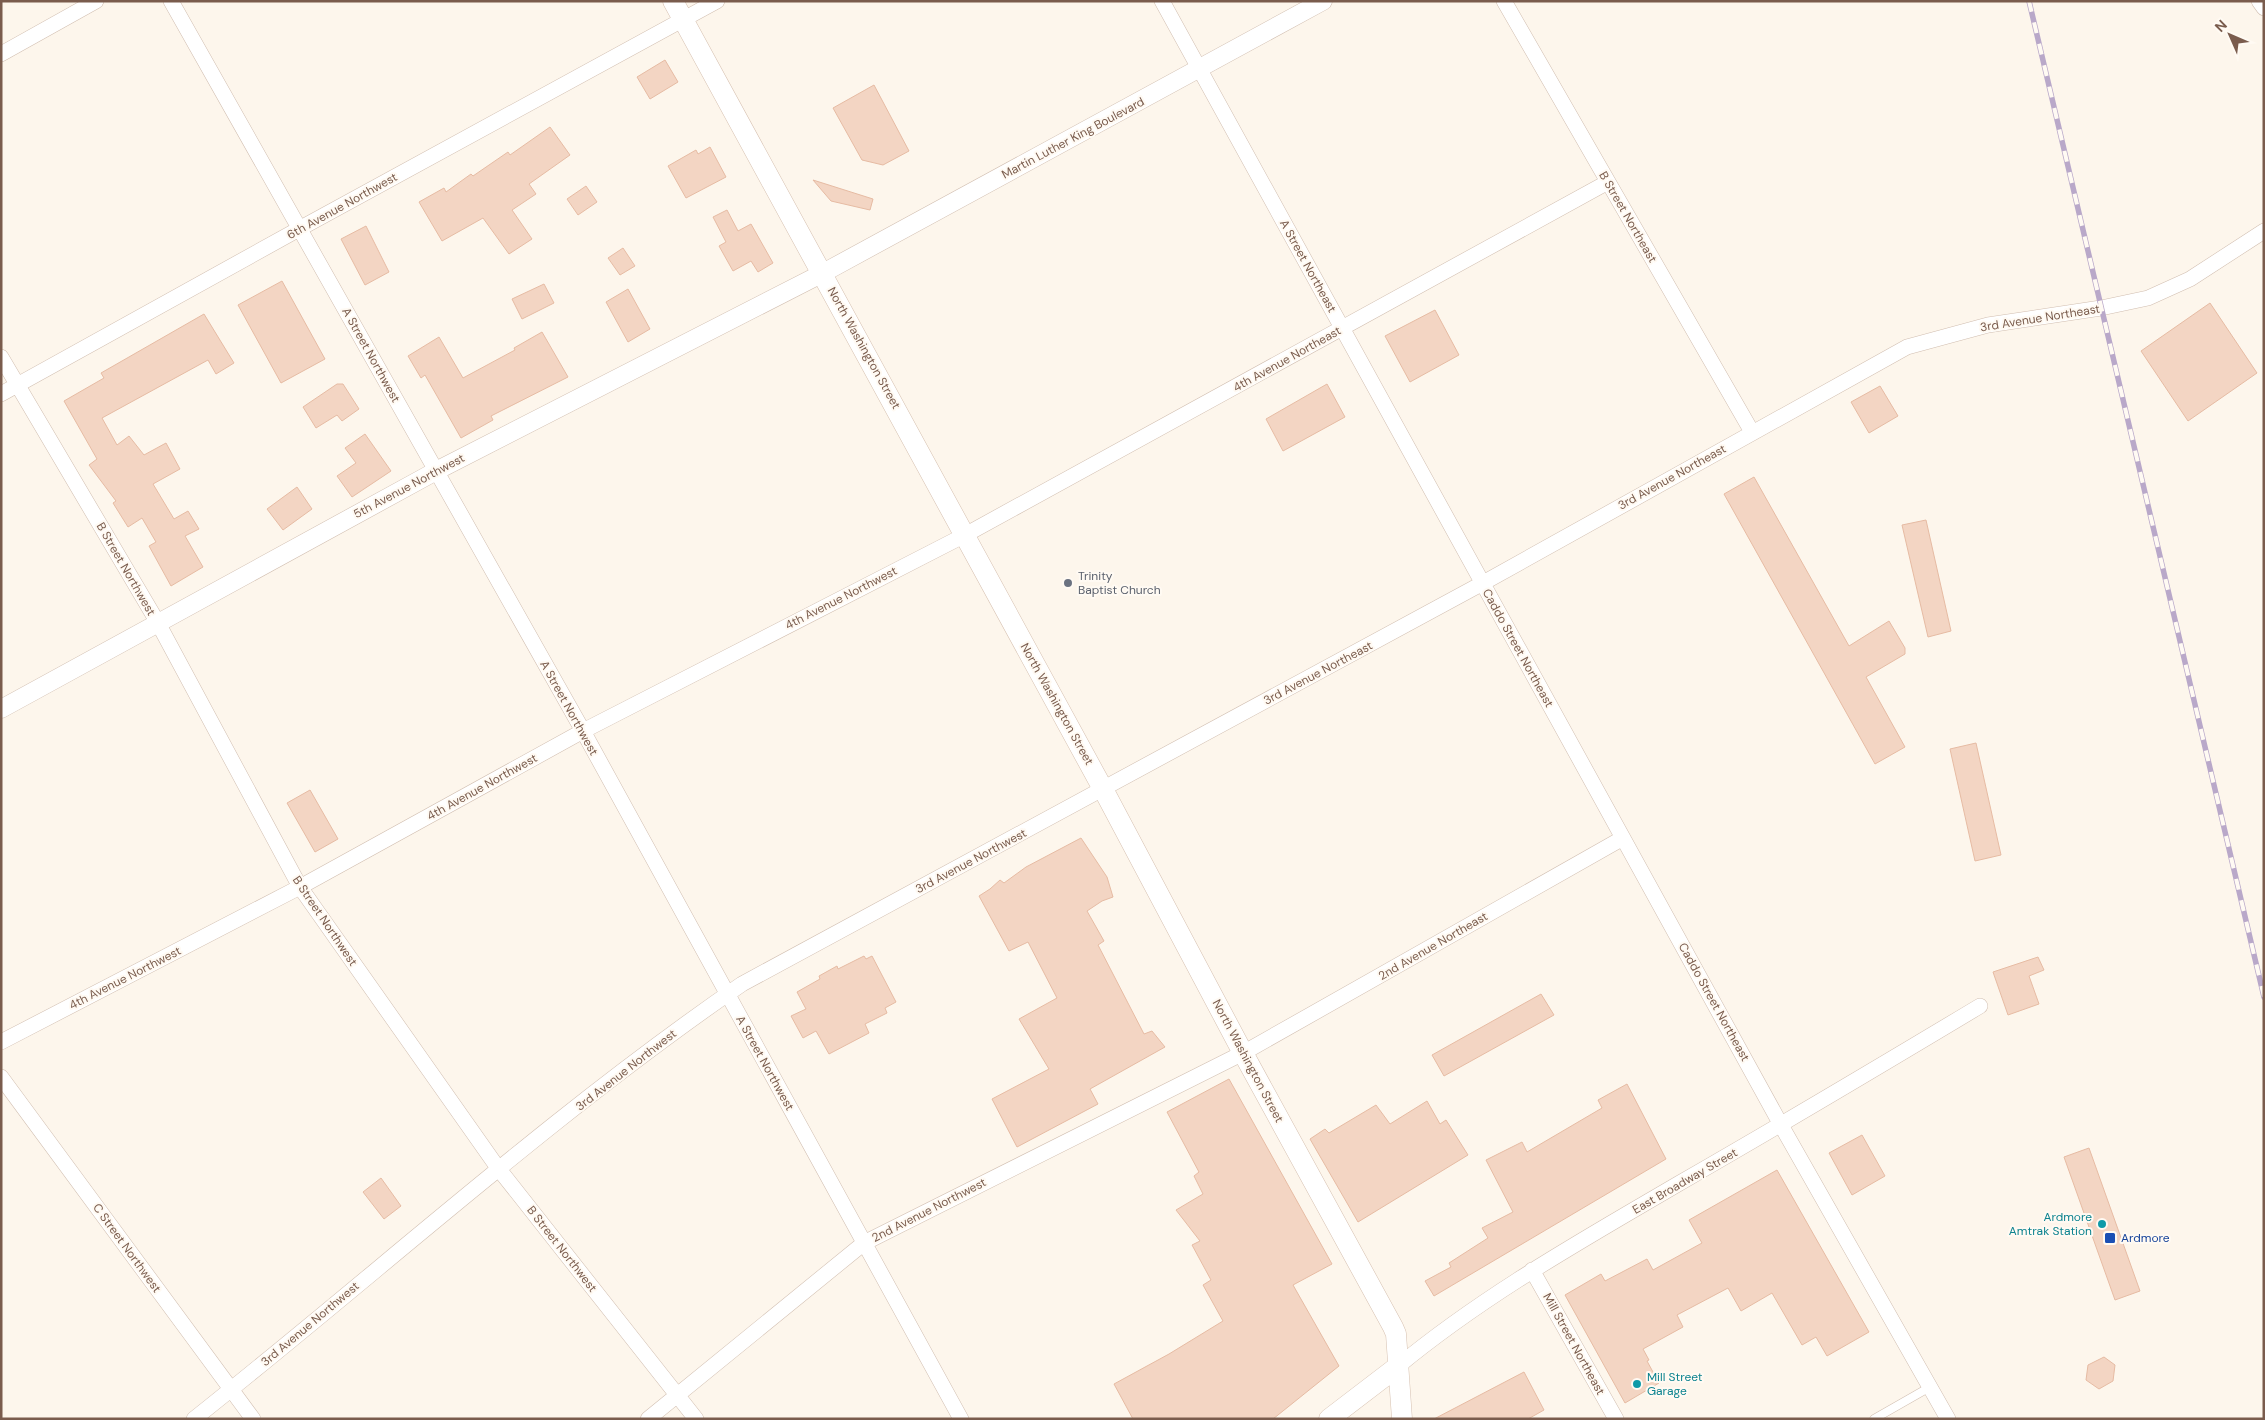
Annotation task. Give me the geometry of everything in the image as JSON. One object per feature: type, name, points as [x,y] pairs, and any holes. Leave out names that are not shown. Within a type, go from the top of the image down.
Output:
[{"type":"main road","name":"North Washington Street","points":[[673,1],[1104,789],[1243,1053],[1393,1327],[1396,1334],[1402,1419]]},
{"type":"main road","points":[[1329,1419],[1397,1367]]},
{"type":"street","points":[[1,54],[96,1]]},
{"type":"street","name":"A Street Northwest","points":[[171,1],[583,731],[961,1419]]},
{"type":"street","name":"6th Avenue Northwest","points":[[1,394],[717,1]]},
{"type":"street","name":"A Street Northeast","points":[[1162,1],[1483,584]]},
{"type":"street","name":"Martin Luther King Boulevard","points":[[823,273],[1200,70],[1323,1]]},
{"type":"street","name":"B Street Northeast","points":[[1504,1],[1752,432]]},
{"type":"street","points":[[2260,1],[2264,8]]},
{"type":"street","name":"4th Avenue Northeast","points":[[965,535],[1608,182]]},
{"type":"street","name":"3rd Avenue Northeast","points":[[1104,789],[1483,584],[1907,347],[1988,325],[2101,308],[2148,298],[2190,280],[2264,231]]},
{"type":"street","name":"5th Avenue Northwest","points":[[1,708],[436,471],[823,273]]},
{"type":"street","name":"B Street Northwest","points":[[1,357],[158,623],[300,887],[498,1168],[696,1419]]},
{"type":"street","name":"4th Avenue Northwest","points":[[1,1042],[300,887],[583,731],[965,535]]},
{"type":"street","name":"Caddo Street Northeast","points":[[1483,584],[1781,1125],[1948,1419]]},
{"type":"street","name":"3rd Avenue Northwest","points":[[194,1419],[498,1168],[698,1014],[742,984],[1104,789]]},
{"type":"street","name":"2nd Avenue Northeast","points":[[1243,1053],[1623,838]]},
{"type":"street","name":"East Broadway Street","points":[[1397,1367],[1452,1324],[1532,1270],[1980,1006]]},
{"type":"street","name":"2nd Avenue Northwest","points":[[648,1419],[864,1243],[1243,1053]]},
{"type":"street","name":"C Street Northwest","points":[[1,1077],[253,1419]]},
{"type":"street","name":"Mill Street Northeast","points":[[1532,1270],[1616,1419]]},
{"type":"lane","points":[[1874,1419],[1930,1386]]},
{"type":"building","points":[[665,60],[678,82],[650,99],[637,77]]},
{"type":"building","points":[[874,85],[909,151],[883,165],[862,160],[833,108]]},
{"type":"building","points":[[550,127],[570,155],[529,184],[536,194],[512,210],[532,239],[509,254],[483,218],[442,241],[419,202],[444,188],[446,192],[471,174],[473,176],[508,152],[510,155]]},
{"type":"building","points":[[710,147],[726,177],[686,198],[668,166],[696,150],[698,154]]},
{"type":"building","points":[[813,180],[873,199],[870,210],[831,201]]},
{"type":"building","points":[[586,186],[597,202],[578,215],[567,199]]},
{"type":"building","points":[[727,210],[738,231],[751,224],[773,263],[758,272],[751,261],[733,271],[719,246],[726,242],[713,217]]},
{"type":"building","points":[[366,226],[389,272],[365,285],[341,239]]},
{"type":"building","points":[[623,248],[635,266],[620,275],[608,258]]},
{"type":"building","points":[[282,281],[325,359],[281,383],[238,305]]},
{"type":"building","points":[[544,284],[554,303],[522,319],[512,299]]},
{"type":"building","points":[[628,289],[650,329],[628,342],[606,302]]},
{"type":"building","points":[[2210,303],[2257,373],[2188,421],[2141,351]]},
{"type":"building","points":[[1435,310],[1459,355],[1410,382],[1385,336]]},
{"type":"building","points":[[204,314],[234,363],[216,374],[208,360],[102,418],[117,445],[129,436],[144,455],[166,443],[180,469],[153,484],[174,519],[188,511],[199,529],[185,536],[203,567],[171,586],[149,546],[156,542],[142,518],[128,527],[113,503],[116,501],[89,465],[97,459],[64,401],[104,378],[101,373]]},
{"type":"building","points":[[542,332],[568,377],[491,416],[493,420],[461,438],[425,375],[421,378],[408,356],[439,337],[463,378],[515,350],[514,348]]},
{"type":"building","points":[[337,384],[343,384],[359,409],[342,421],[337,415],[316,428],[303,407]]},
{"type":"building","points":[[1327,384],[1345,417],[1283,451],[1266,419]]},
{"type":"building","points":[[1880,386],[1898,416],[1869,433],[1851,402]]},
{"type":"building","points":[[365,434],[391,471],[352,497],[337,476],[356,463],[345,448]]},
{"type":"building","points":[[1754,477],[1849,646],[1889,621],[1905,648],[1905,654],[1866,677],[1905,747],[1875,764],[1724,494]]},
{"type":"building","points":[[297,487],[312,509],[283,530],[267,509]]},
{"type":"building","points":[[1926,520],[1951,631],[1928,637],[1902,525]]},
{"type":"building","points":[[1976,743],[2001,855],[1975,861],[1950,749]]},
{"type":"building","points":[[310,790],[338,839],[315,852],[287,803]]},
{"type":"building","points":[[1081,838],[1107,877],[1113,897],[1102,901],[1087,911],[1104,941],[1098,945],[1144,1034],[1152,1031],[1165,1047],[1090,1089],[1098,1104],[1017,1147],[992,1099],[1049,1069],[1019,1019],[1057,998],[1028,942],[1009,951],[979,896],[1000,880],[1004,883],[1026,867]]},
{"type":"building","points":[[864,956],[866,959],[872,956],[896,1002],[885,1008],[887,1013],[865,1024],[869,1033],[829,1054],[816,1031],[803,1038],[791,1016],[806,1009],[797,992],[820,979],[819,976],[837,966],[838,969]]},
{"type":"building","points":[[2038,957],[2044,970],[2029,976],[2039,1004],[2008,1015],[1993,972]]},
{"type":"building","points":[[1541,994],[1554,1015],[1444,1076],[1432,1055]]},
{"type":"building","points":[[1229,1079],[1332,1264],[1293,1285],[1339,1366],[1273,1419],[1133,1419],[1114,1384],[1169,1354],[1223,1321],[1203,1285],[1211,1280],[1192,1245],[1200,1241],[1176,1210],[1203,1194],[1194,1176],[1199,1172],[1167,1112]]},
{"type":"building","points":[[1627,1084],[1666,1159],[1434,1296],[1425,1281],[1451,1267],[1449,1263],[1488,1238],[1482,1228],[1513,1212],[1486,1160],[1522,1142],[1527,1152],[1602,1108],[1598,1100]]},
{"type":"building","points":[[1427,1101],[1440,1124],[1446,1120],[1468,1155],[1358,1222],[1310,1139],[1325,1129],[1329,1133],[1376,1105],[1390,1124]]},
{"type":"building","points":[[1862,1135],[1885,1176],[1852,1195],[1829,1153]]},
{"type":"building","name":"Ardmore Amtrak Station","points":[[2089,1148],[2140,1291],[2115,1300],[2064,1157]]},
{"type":"building","points":[[1777,1170],[1869,1332],[1827,1356],[1816,1337],[1802,1345],[1772,1293],[1741,1311],[1728,1288],[1677,1315],[1683,1327],[1643,1349],[1659,1383],[1625,1403],[1565,1295],[1601,1274],[1605,1281],[1647,1259],[1653,1270],[1702,1243],[1689,1220]]},
{"type":"building","points":[[381,1178],[401,1206],[384,1219],[363,1192]]},
{"type":"building","points":[[2104,1357],[2115,1365],[2113,1381],[2099,1389],[2086,1380],[2088,1365]]},
{"type":"building","points":[[1524,1372],[1544,1410],[1528,1419],[1434,1419]]},
{"type":"railway","points":[[2029,1],[2264,997]]},
{"type":"place","name":"Trinity Baptist Church","points":[[1068,583]]},
{"type":"place","name":"Ardmore Amtrak Station","points":[[2102,1224]]},
{"type":"place","name":"Ardmore","points":[[2110,1238]]},
{"type":"place","name":"Mill Street Garage","points":[[1637,1384]]}]
